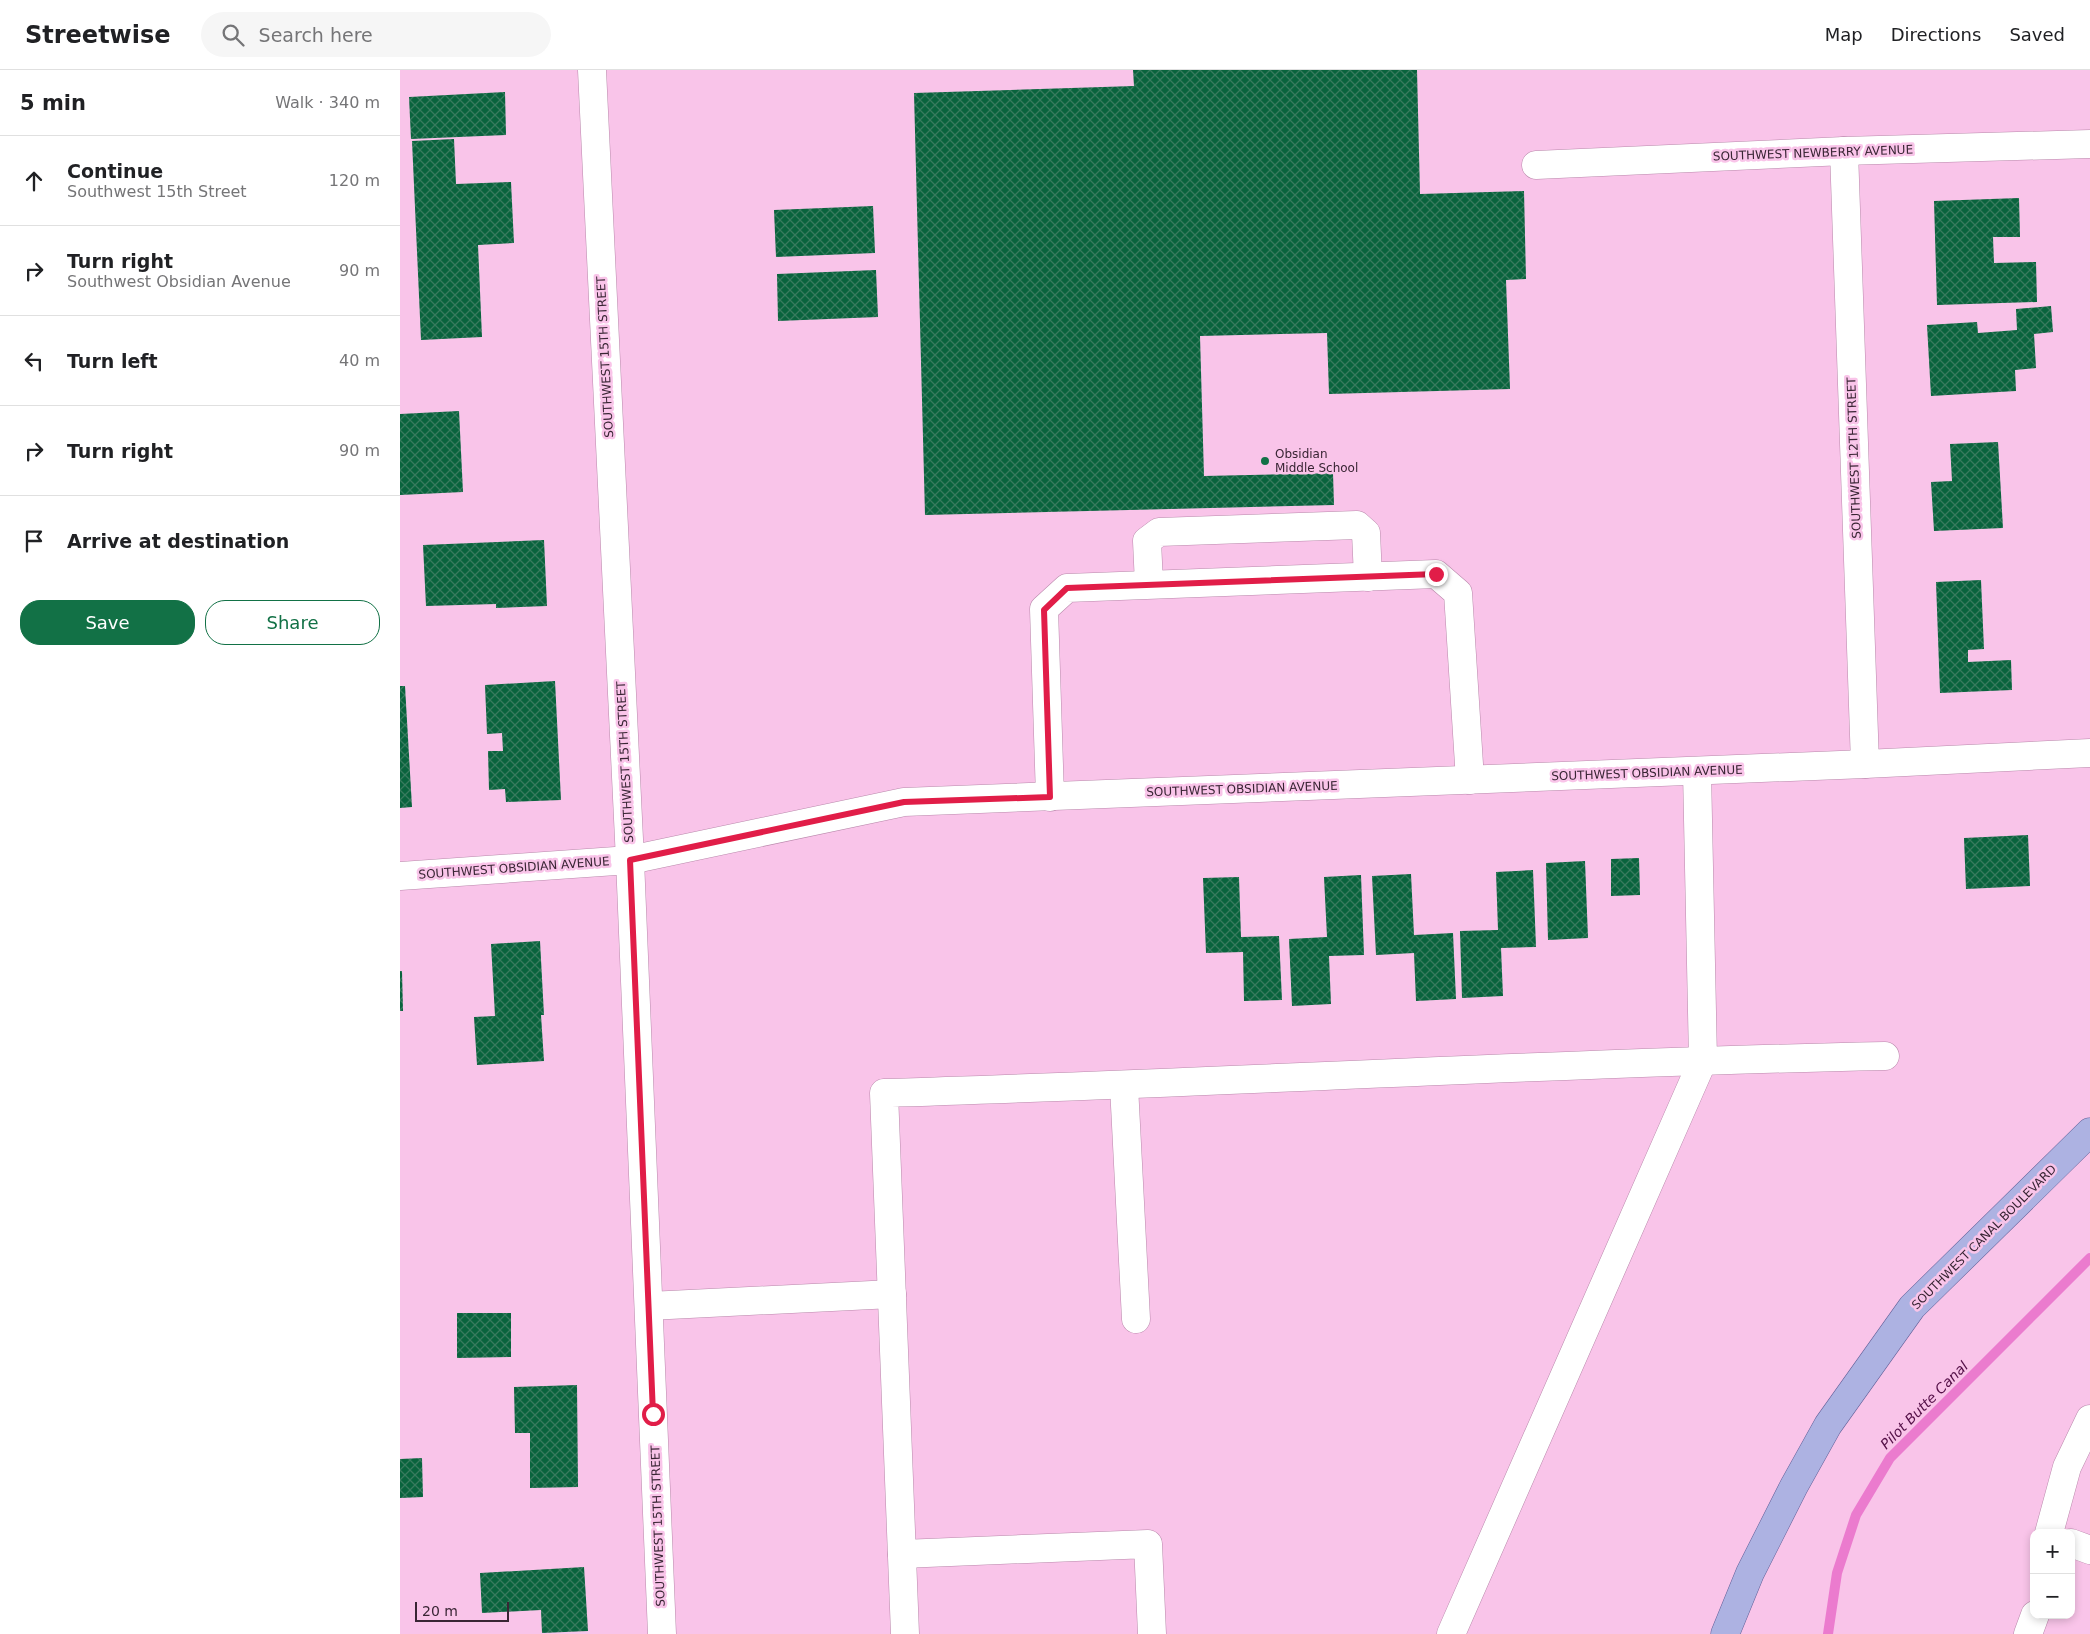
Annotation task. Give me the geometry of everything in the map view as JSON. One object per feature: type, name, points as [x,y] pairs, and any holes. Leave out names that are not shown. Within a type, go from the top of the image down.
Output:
[{"type":"main road","name":"SOUTHWEST CANAL BOULEVARD","points":[[1725,1634],[1750,1573],[1794,1486],[1828,1425],[1912,1307],[2090,1132]]},
{"type":"street","name":"SOUTHWEST 15TH STREET","points":[[592,70],[630,860],[662,1634]]},
{"type":"street","name":"SOUTHWEST NEWBERRY AVENUE","points":[[1536,165],[1844,151],[2090,144]]},
{"type":"street","name":"SOUTHWEST 12TH STREET","points":[[1844,151],[1865,764]]},
{"type":"street","points":[[1149,584],[1147,540],[1159,532],[1357,525],[1366,533],[1368,577]]},
{"type":"street","points":[[1050,797],[1044,610],[1067,588],[1149,584],[1436,574],[1458,593],[1470,780]]},
{"type":"street","name":"SOUTHWEST OBSIDIAN AVENUE","points":[[400,876],[630,860],[904,802],[1698,771],[2090,753]]},
{"type":"street","points":[[1451,1634],[1703,1060],[1698,771]]},
{"type":"street","points":[[905,1634],[884,1093],[1124,1086],[1703,1060],[1885,1056]]},
{"type":"street","points":[[1124,1086],[1136,1319]]},
{"type":"street","points":[[649,1306],[892,1294]]},
{"type":"street","points":[[2050,1529],[2067,1467],[2090,1419]]},
{"type":"street","points":[[902,1554],[1148,1544],[1152,1634]]},
{"type":"street","points":[[2075,1544],[2090,1550]]},
{"type":"street","points":[[2028,1634],[2034,1619]]},
{"type":"building","points":[[1133,70],[1417,70],[1420,194],[1524,191],[1526,279],[1506,280],[1510,389],[1329,394],[1327,333],[1200,336],[1204,476],[1333,473],[1334,505],[925,515],[914,93],[1134,86]]},
{"type":"building","points":[[505,92],[506,135],[411,139],[409,97]]},
{"type":"building","points":[[454,139],[456,184],[511,182],[514,243],[478,245],[482,337],[421,340],[412,141]]},
{"type":"building","points":[[2019,198],[2020,237],[1993,237],[1994,263],[2036,262],[2037,302],[1937,305],[1934,201]]},
{"type":"building","points":[[873,206],[875,253],[776,257],[774,210]]},
{"type":"building","points":[[876,270],[878,317],[778,321],[777,274]]},
{"type":"building","points":[[2051,306],[2053,332],[2034,334],[2036,368],[2015,370],[2016,391],[1931,396],[1927,325],[1977,322],[1978,333],[2017,330],[2016,309]]},
{"type":"building","points":[[459,411],[463,492],[400,495],[400,414]]},
{"type":"building","points":[[1998,442],[2003,528],[1934,531],[1931,482],[1952,481],[1950,444]]},
{"type":"building","points":[[544,540],[547,606],[496,608],[496,604],[426,606],[423,545]]},
{"type":"building","points":[[1981,580],[1984,649],[1968,650],[1968,662],[2011,660],[2012,690],[1940,693],[1936,582]]},
{"type":"building","points":[[555,681],[561,800],[506,802],[505,789],[489,790],[488,751],[503,751],[502,733],[487,734],[485,685]]},
{"type":"building","points":[[400,686],[405,686],[412,807],[400,808]]},
{"type":"building","points":[[2028,835],[2030,886],[1966,889],[1964,838]]},
{"type":"building","points":[[1639,858],[1640,895],[1611,896],[1611,859]]},
{"type":"building","points":[[1585,861],[1588,938],[1548,940],[1546,863]]},
{"type":"building","points":[[1533,870],[1536,947],[1501,948],[1503,996],[1462,998],[1460,931],[1498,930],[1496,872]]},
{"type":"building","points":[[1411,874],[1414,935],[1453,933],[1456,999],[1416,1001],[1414,953],[1376,955],[1372,876]]},
{"type":"building","points":[[1361,875],[1364,955],[1329,956],[1331,1004],[1292,1006],[1289,939],[1327,937],[1324,877]]},
{"type":"building","points":[[1239,877],[1241,937],[1279,936],[1282,1000],[1244,1001],[1243,952],[1206,953],[1203,878]]},
{"type":"building","points":[[540,941],[544,1015],[541,1015],[544,1061],[477,1065],[474,1017],[495,1016],[491,944]]},
{"type":"building","points":[[400,971],[402,971],[403,1011],[400,1011]]},
{"type":"building","points":[[457,1313],[511,1313],[511,1357],[457,1358]]},
{"type":"building","points":[[577,1385],[578,1487],[530,1488],[530,1433],[515,1433],[514,1387]]},
{"type":"building","points":[[422,1458],[423,1497],[400,1498],[400,1459]]},
{"type":"building","points":[[584,1567],[588,1631],[542,1633],[541,1610],[482,1613],[480,1573]]},
{"type":"waterway","name":"Pilot Butte Canal","points":[[1828,1634],[1837,1573],[1856,1515],[1890,1458],[2090,1258]]},
{"type":"place","name":"Obsidian Middle School","points":[[1265,461]]},
{"type":"route","points":[[653,1414],[630,860],[904,802],[1050,797],[1044,610],[1067,588],[1436,574]]}]
